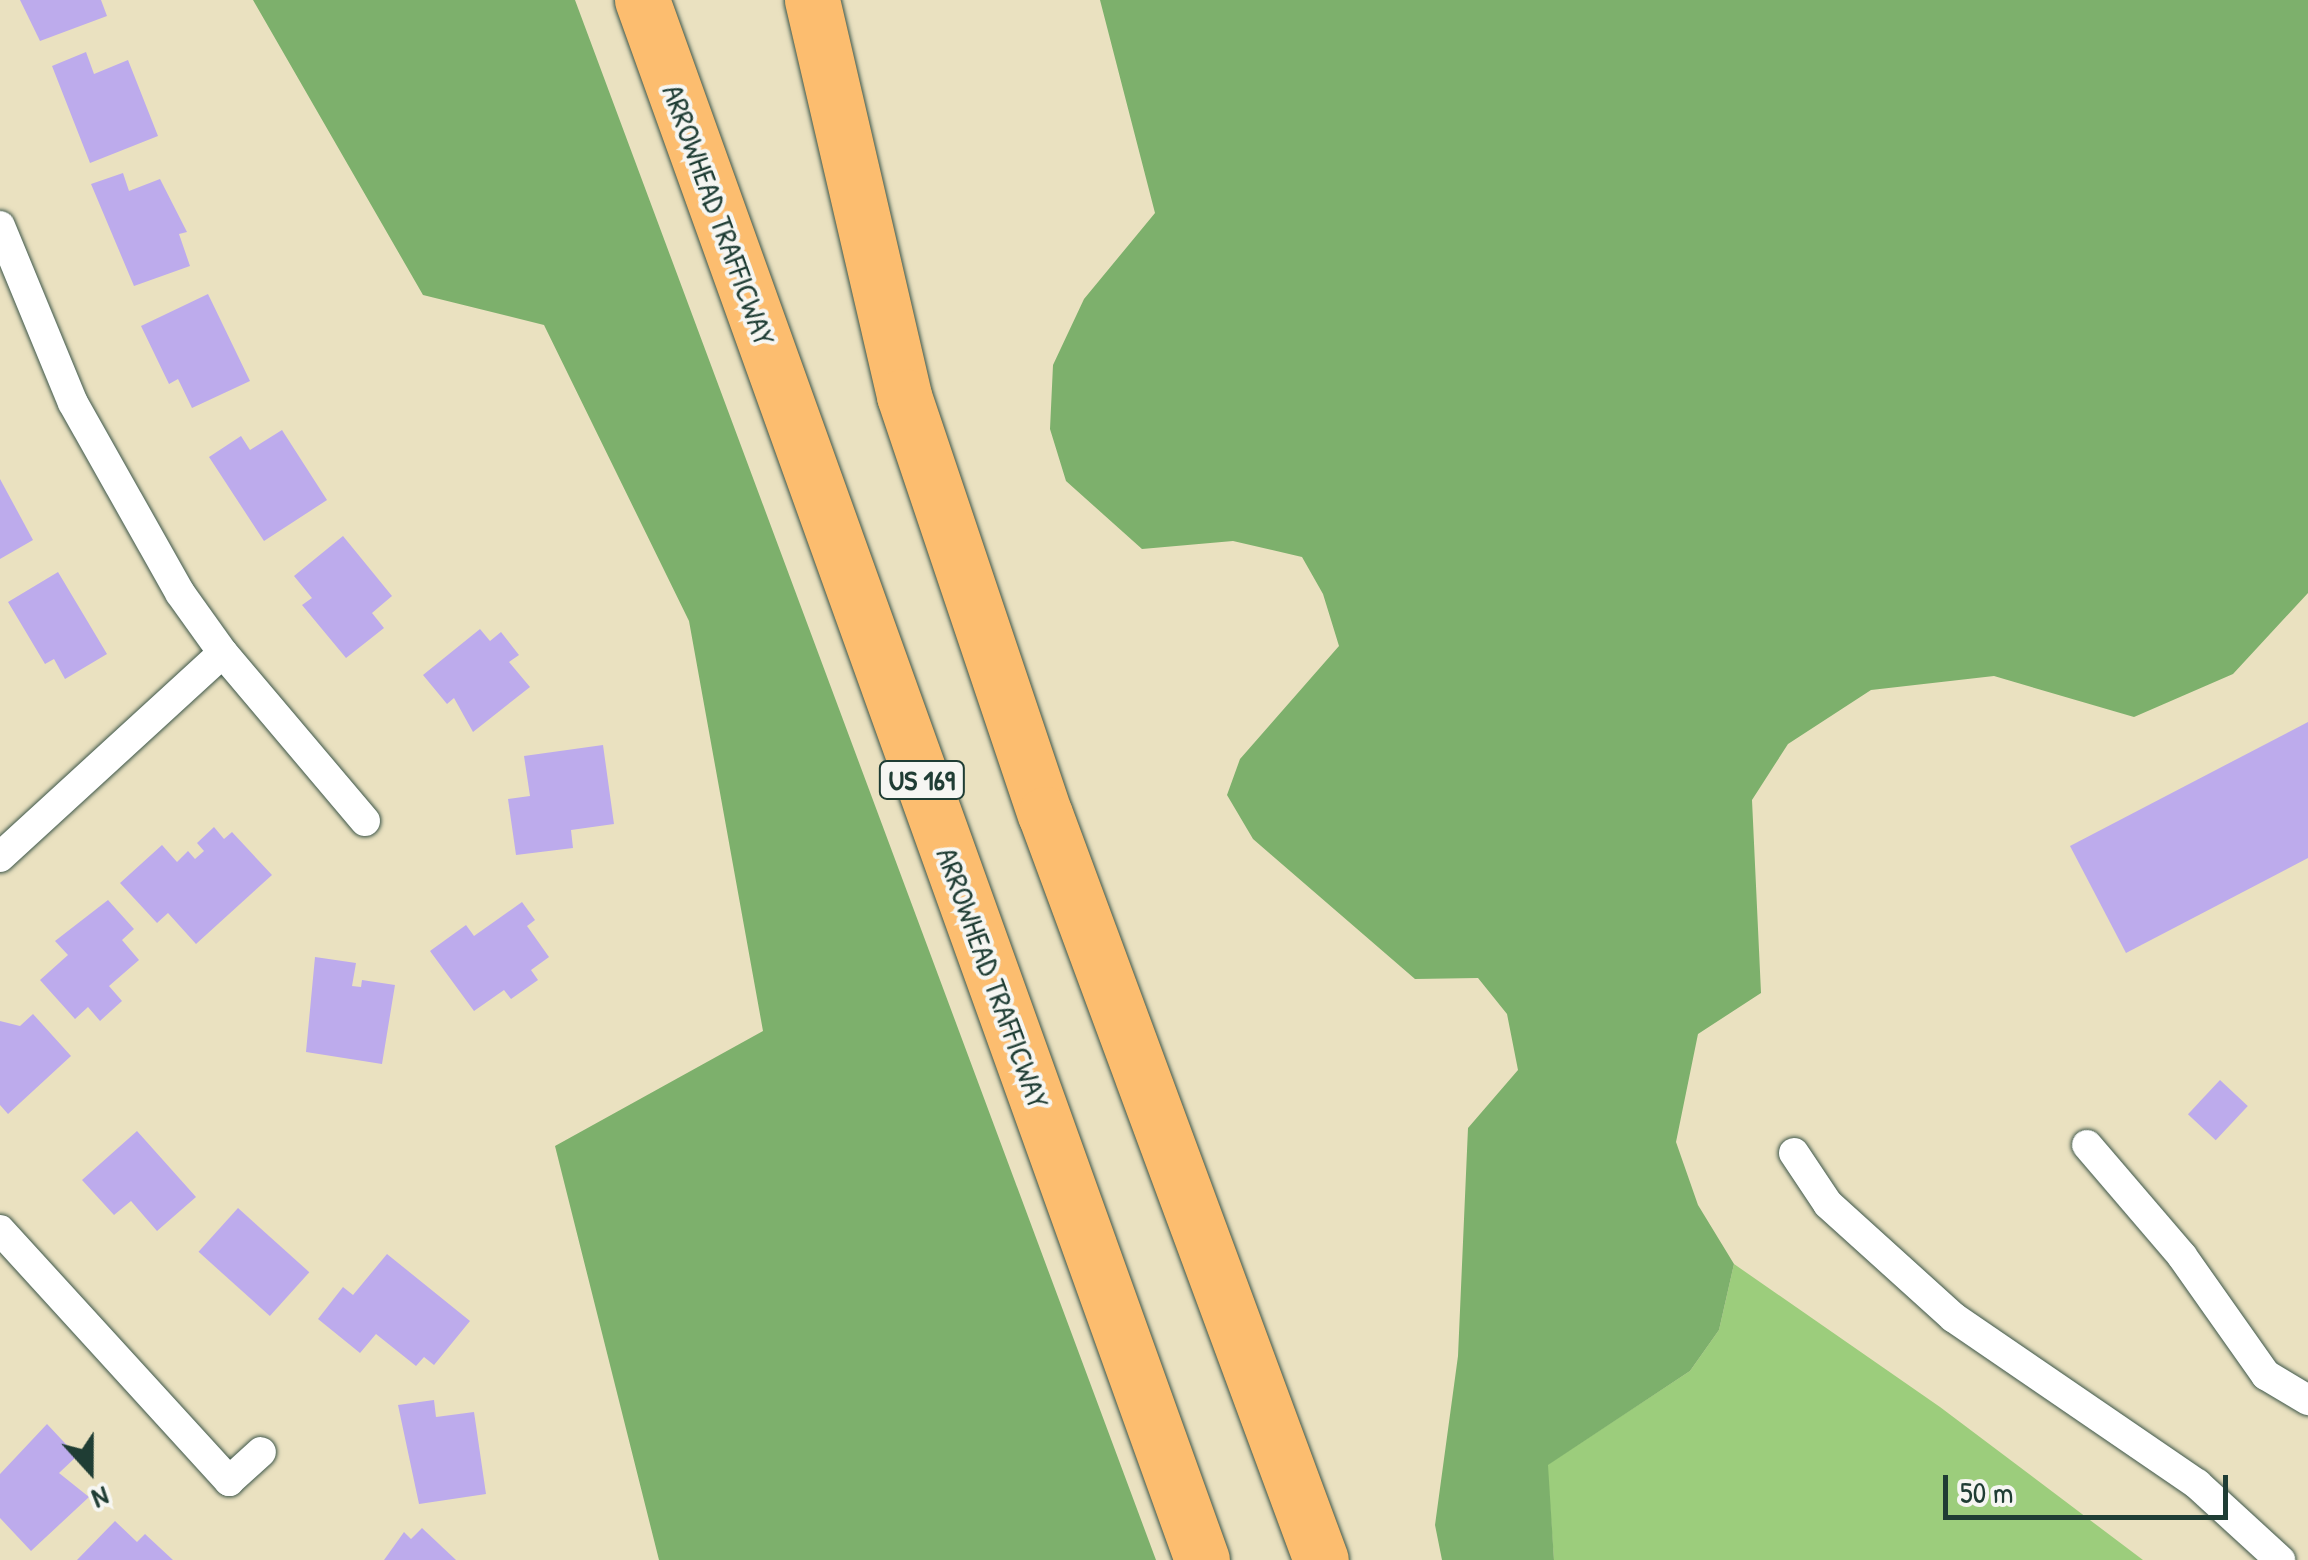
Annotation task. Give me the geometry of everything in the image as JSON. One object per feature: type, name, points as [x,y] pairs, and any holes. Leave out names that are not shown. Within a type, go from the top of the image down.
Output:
[{"type":"highway","name":"ARROWHEAD TRAFFICWAY","points":[[642,0],[1202,1560]]},
{"type":"highway","points":[[812,0],[904,396],[1045,814],[1321,1560]]},
{"type":"street","points":[[0,226],[66,388],[112,479],[223,654],[365,821]]},
{"type":"street","points":[[0,857],[223,654]]},
{"type":"street","points":[[2087,1146],[2182,1256],[2266,1375],[2308,1400]]},
{"type":"street","points":[[1794,1152],[1828,1204],[1953,1317],[2198,1484],[2280,1560]]},
{"type":"street","points":[[0,1230],[229,1481],[260,1452]]},
{"type":"green space","points":[[253,0],[575,0],[1156,1560],[659,1560],[555,1146],[763,1031],[689,621],[544,325],[423,295]]},
{"type":"green space","points":[[1100,0],[2308,0],[2308,593],[2233,674],[2134,717],[1994,676],[1871,690],[1788,744],[1752,800],[1761,993],[1698,1034],[1676,1142],[1698,1205],[1734,1264],[1719,1330],[1690,1371],[1548,1465],[1554,1560],[1442,1560],[1435,1525],[1458,1356],[1468,1128],[1518,1070],[1507,1014],[1478,978],[1415,979],[1253,839],[1227,795],[1240,759],[1339,646],[1323,594],[1302,557],[1233,541],[1142,549],[1066,481],[1050,429],[1053,365],[1084,299],[1155,213]]},
{"type":"green space","points":[[1734,1264],[1940,1407],[2143,1560],[1554,1560],[1547,1465],[1690,1371],[1719,1330]]},
{"type":"building","points":[[20,0],[101,0],[107,16],[40,41]]},
{"type":"building","points":[[86,52],[94,74],[128,60],[158,136],[90,163],[52,66]]},
{"type":"building","points":[[123,173],[129,191],[160,179],[187,232],[179,234],[190,266],[134,286],[91,184]]},
{"type":"building","points":[[208,294],[250,381],[192,408],[178,379],[169,384],[141,326]]},
{"type":"building","points":[[282,430],[327,500],[264,541],[209,457],[241,436],[250,450]]},
{"type":"building","points":[[0,479],[33,540],[0,559]]},
{"type":"building","points":[[343,536],[392,596],[372,613],[384,628],[346,658],[302,605],[312,598],[294,576]]},
{"type":"building","points":[[58,572],[107,654],[65,679],[54,659],[45,664],[8,602]]},
{"type":"building","points":[[480,629],[490,641],[501,632],[519,655],[509,662],[530,687],[473,732],[454,698],[447,704],[423,675]]},
{"type":"building","points":[[2308,722],[2308,858],[2126,953],[2070,846]]},
{"type":"building","points":[[603,745],[614,824],[571,830],[573,848],[516,855],[508,799],[530,796],[524,756]]},
{"type":"building","points":[[214,827],[224,839],[232,832],[272,875],[196,944],[168,913],[157,923],[120,883],[162,845],[177,862],[188,851],[195,859],[204,851],[197,843]]},
{"type":"building","points":[[108,900],[134,929],[122,940],[139,960],[109,986],[122,1001],[100,1021],[88,1007],[75,1019],[40,980],[68,955],[55,941]]},
{"type":"building","points":[[522,902],[535,920],[527,926],[549,957],[531,970],[538,980],[511,999],[504,990],[474,1011],[430,951],[466,925],[474,936]]},
{"type":"building","points":[[315,957],[356,963],[352,986],[361,987],[362,980],[395,985],[382,1064],[306,1052]]},
{"type":"building","points":[[33,1014],[71,1056],[8,1114],[0,1105],[0,1021],[20,1026]]},
{"type":"building","points":[[2220,1080],[2248,1106],[2216,1140],[2188,1114]]},
{"type":"building","points":[[137,1131],[196,1197],[157,1231],[131,1201],[114,1215],[82,1180]]},
{"type":"building","points":[[238,1208],[309,1272],[270,1316],[199,1252]]},
{"type":"building","points":[[387,1254],[470,1321],[434,1365],[424,1357],[416,1366],[376,1334],[360,1353],[318,1319],[343,1287],[353,1295]]},
{"type":"building","points":[[434,1400],[436,1417],[474,1412],[486,1494],[419,1504],[398,1405]]},
{"type":"building","points":[[47,1424],[77,1456],[59,1473],[89,1497],[31,1551],[0,1518],[0,1474]]},
{"type":"building","points":[[115,1521],[137,1542],[145,1534],[173,1560],[77,1560]]},
{"type":"building","points":[[422,1528],[456,1560],[384,1560],[404,1532],[411,1539]]}]
